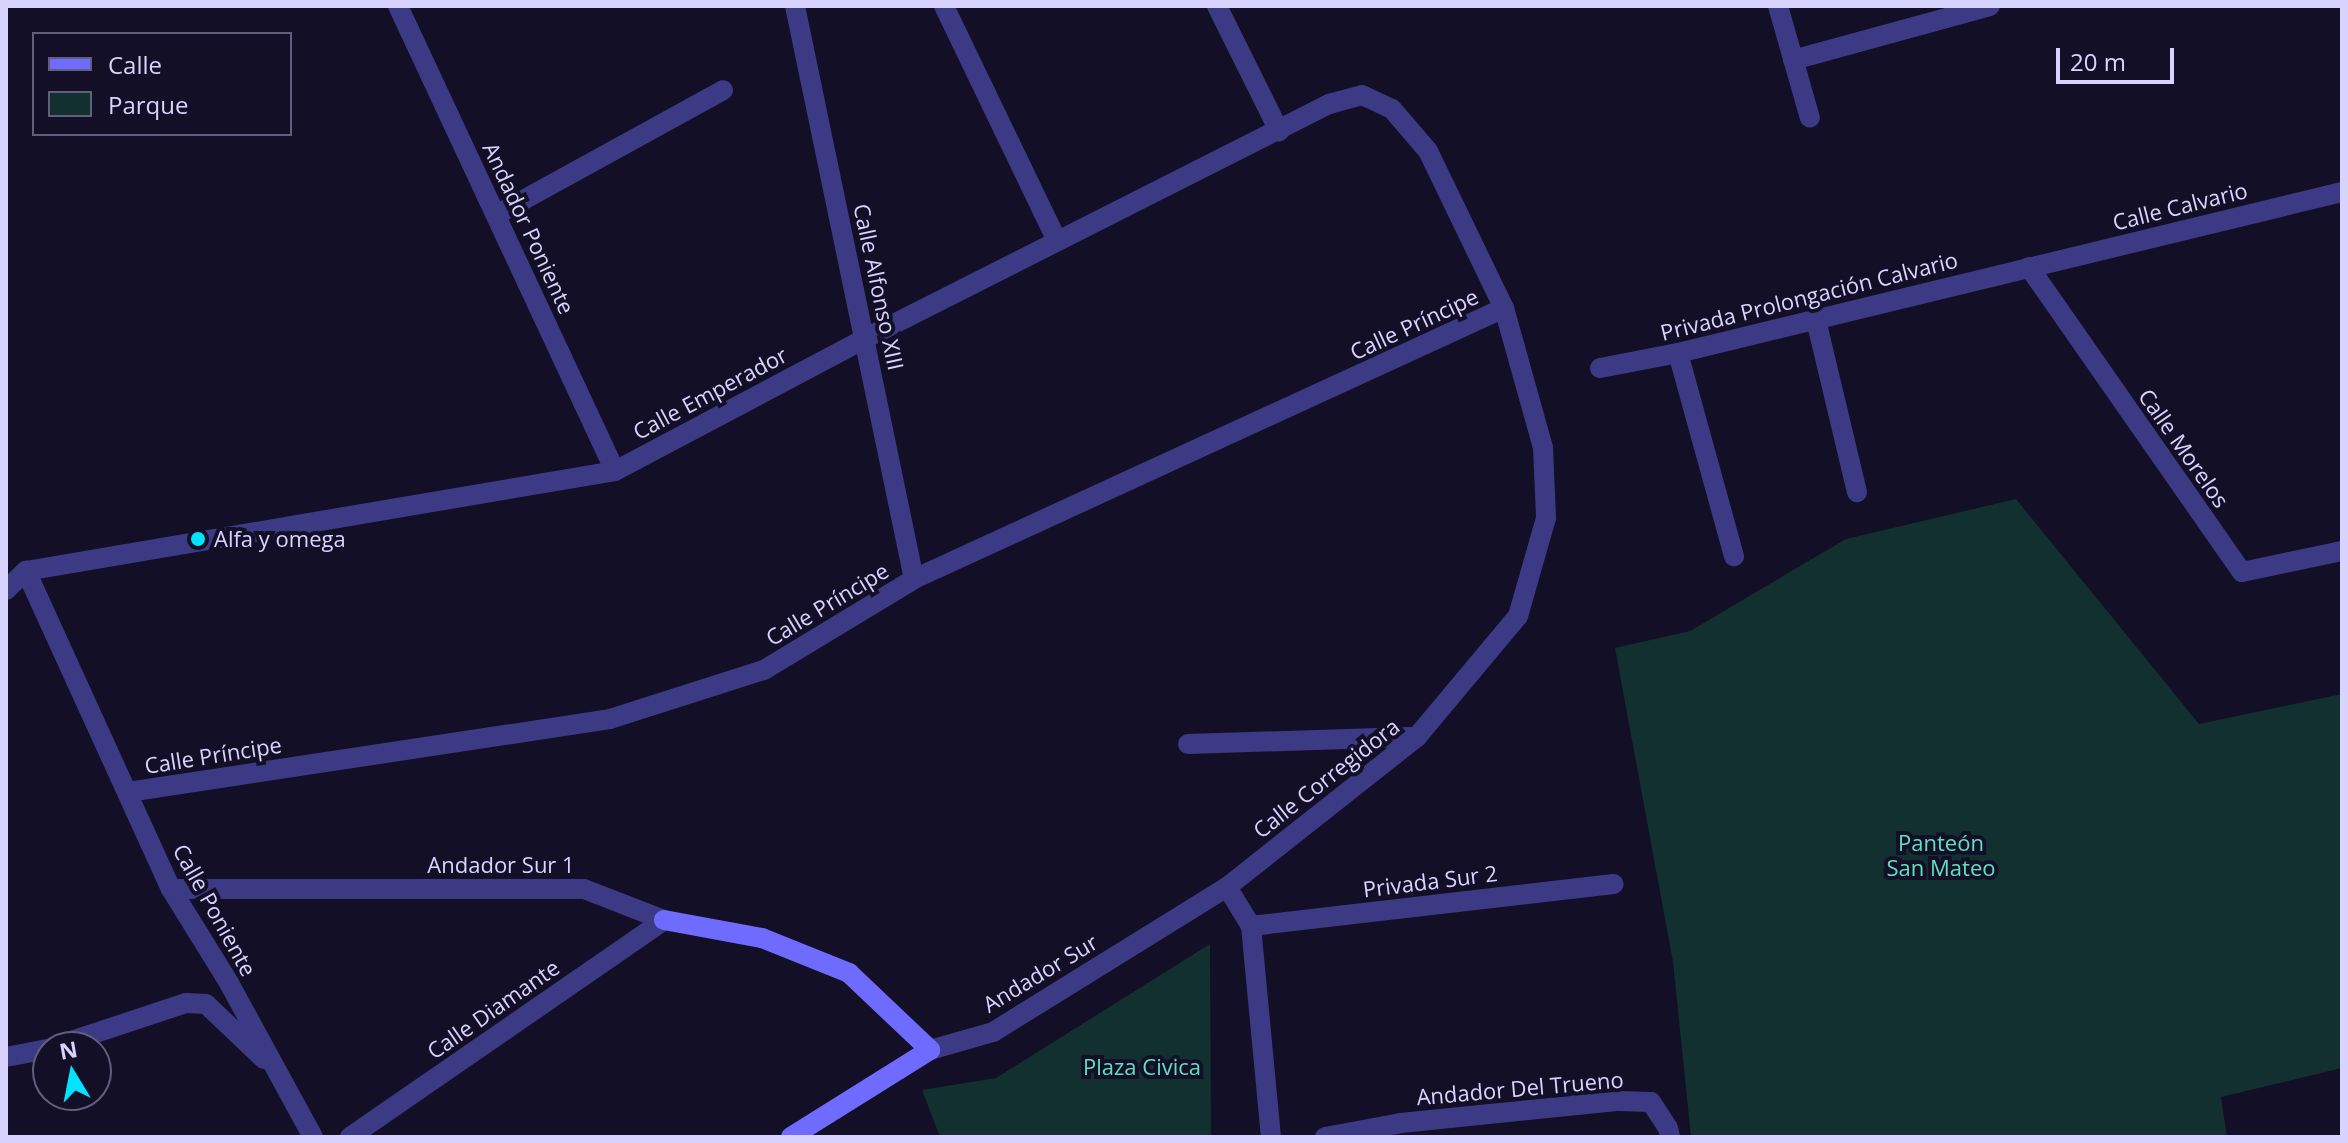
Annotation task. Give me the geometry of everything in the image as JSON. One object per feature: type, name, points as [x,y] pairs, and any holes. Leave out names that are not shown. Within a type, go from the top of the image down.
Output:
[{"type":"street","name":"Andador Poniente","points":[[398,6],[615,471]]},
{"type":"street","name":"Calle Alfonso XIII","points":[[795,6],[914,579]]},
{"type":"street","points":[[944,6],[1057,241]]},
{"type":"street","points":[[1217,6],[1279,131]]},
{"type":"street","points":[[1778,6],[1810,118]]},
{"type":"street","points":[[1793,60],[1990,6]]},
{"type":"street","points":[[496,215],[723,90]]},
{"type":"street","name":"Calle Emperador","points":[[26,571],[615,471],[866,338],[1329,104],[1362,95]]},
{"type":"street","name":"Calle Corregidora","points":[[1227,887],[1417,737],[1518,616],[1546,518],[1543,448],[1504,308],[1428,151],[1392,109],[1362,95]]},
{"type":"street","name":"Calle Calvario","points":[[2029,267],[2342,192]]},
{"type":"street","name":"Privada Prolongación Calvario","points":[[1600,368],[1678,353],[2029,267]]},
{"type":"street","name":"Calle Morelos","points":[[2029,267],[2242,572],[2342,551]]},
{"type":"street","name":"Calle Príncipe","points":[[128,792],[610,719],[764,670],[914,579],[1504,308]]},
{"type":"street","points":[[1816,320],[1857,492]]},
{"type":"street","points":[[1678,353],[1734,556]]},
{"type":"street","points":[[6,590],[26,571]]},
{"type":"street","name":"Calle Poniente","points":[[26,571],[171,889],[229,983],[313,1137]]},
{"type":"street","points":[[1188,744],[1417,737]]},
{"type":"street","name":"Privada Sur 2","points":[[1251,926],[1614,884]]},
{"type":"street","points":[[1227,887],[1251,926],[1271,1137]]},
{"type":"street","name":"Andador Sur","points":[[791,1137],[930,1050],[993,1032],[1227,887]]},
{"type":"street","name":"Andador Sur 1","points":[[171,889],[584,889],[664,920],[762,938],[849,973],[930,1050]]},
{"type":"street","name":"Calle Diamante","points":[[350,1137],[664,920]]},
{"type":"street","points":[[101,1031],[186,1003],[206,1004],[277,1072]]},
{"type":"street","points":[[6,1057],[32,1052]]},
{"type":"street","name":"Andador Del Trueno","points":[[1325,1137],[1401,1123],[1619,1101],[1651,1102],[1670,1137]]},
{"type":"green space","name":"Panteón San Mateo","points":[[2016,499],[2199,724],[2342,694],[2342,1068],[2221,1097],[2227,1137],[1691,1137],[1673,962],[1615,648],[1690,631],[1846,539]]},
{"type":"green space","name":"Plaza Civica","points":[[1210,944],[1211,1137],[940,1137],[922,1090],[996,1078]]},
{"type":"place","name":"Alfa y omega","points":[[198,539]]}]
